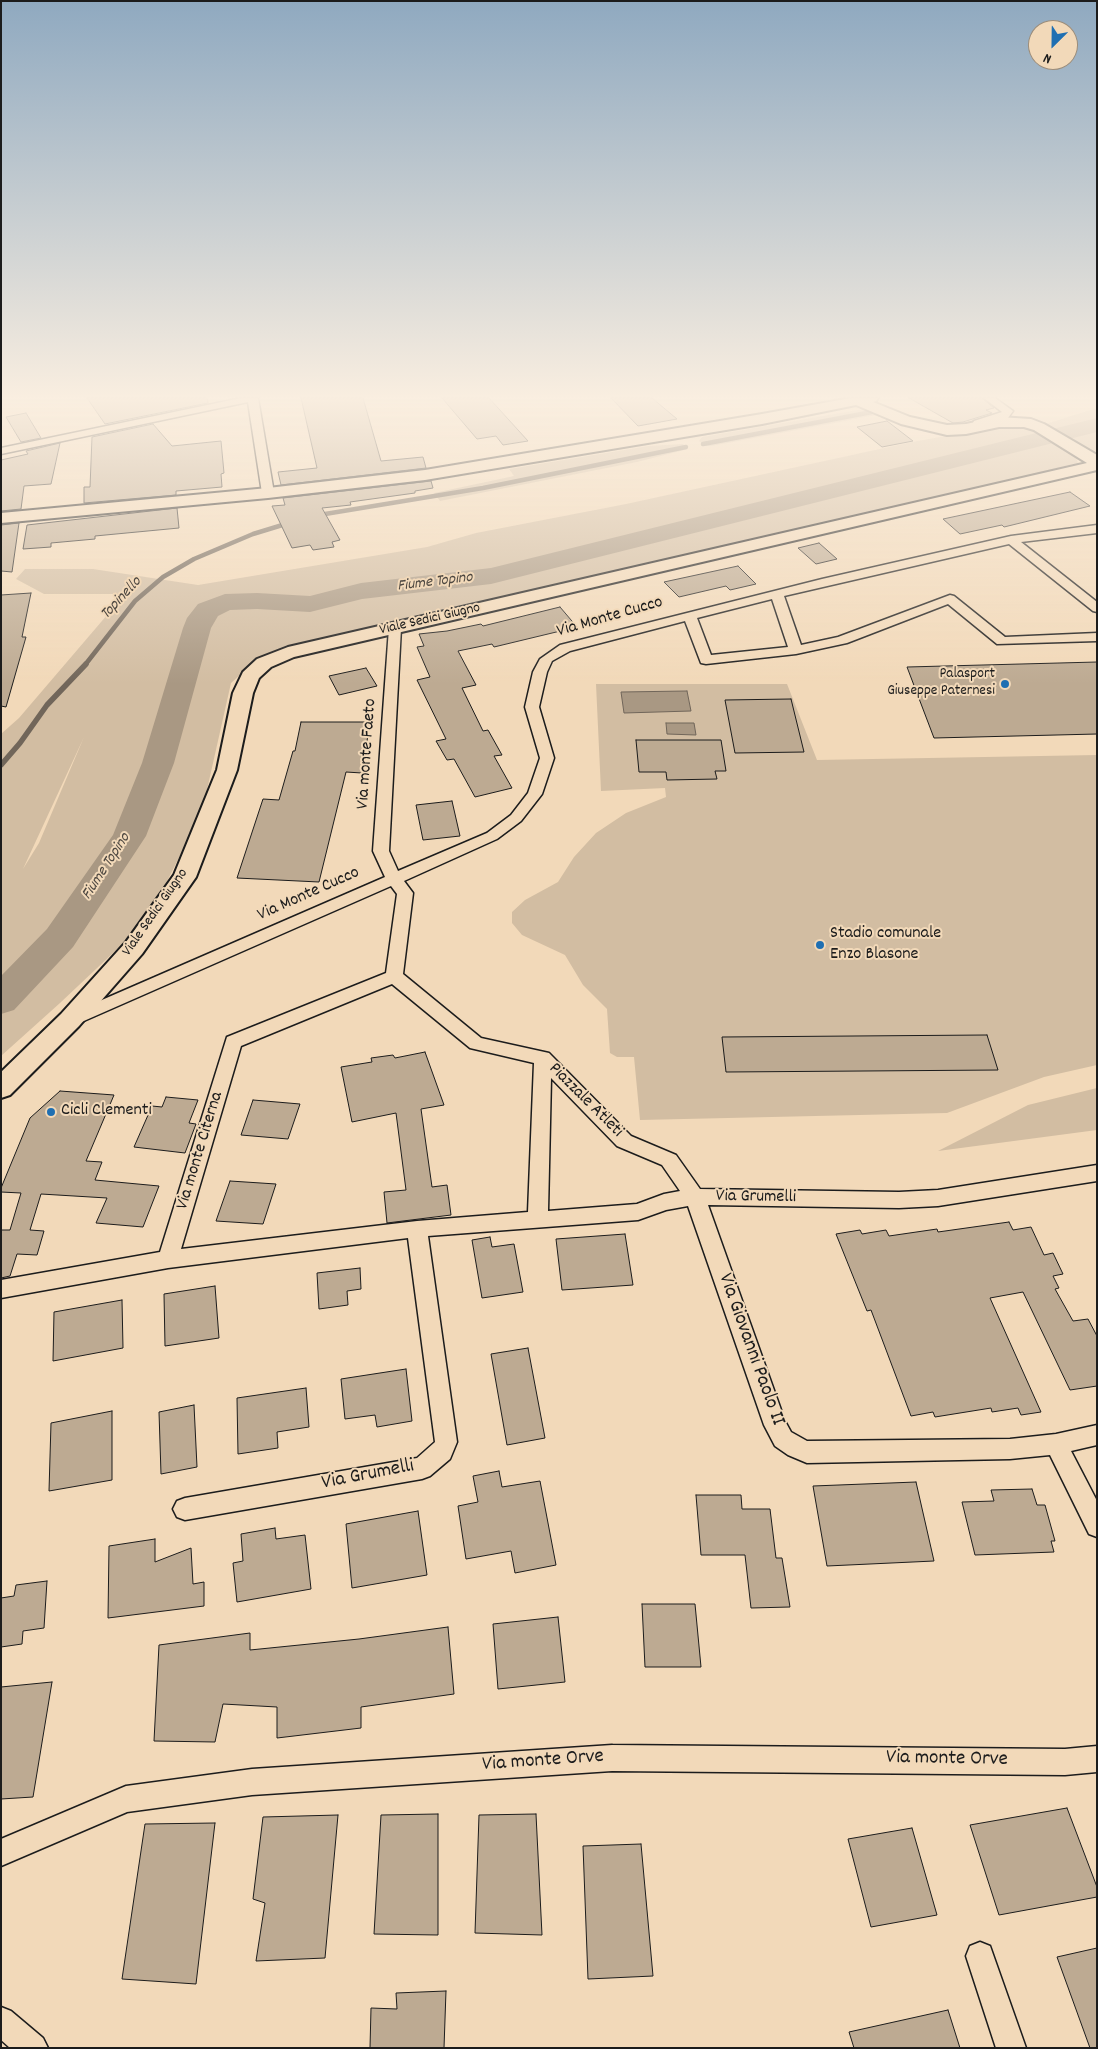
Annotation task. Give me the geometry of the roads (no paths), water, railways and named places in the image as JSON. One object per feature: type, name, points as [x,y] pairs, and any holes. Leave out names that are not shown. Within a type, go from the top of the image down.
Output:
[{"type":"street","points":[[1,518],[261,494]]},
{"type":"street","name":"Viale Sedici Giugno","points":[[1,1088],[70,1020],[134,948],[185,877],[226,770],[243,693],[250,676],[264,663],[288,653],[970,494]]},
{"type":"street","name":"Via Monte Cucco","points":[[70,1020],[492,836],[516,818],[535,794],[547,758],[532,707],[540,672],[547,659],[565,648],[690,616],[1011,540],[1097,529]]},
{"type":"street","points":[[1011,540],[1097,608]]},
{"type":"street","points":[[777,595],[796,650]]},
{"type":"street","points":[[690,616],[706,660],[796,650],[842,640],[950,599],[1002,641],[1097,637]]},
{"type":"street","name":"Via monte Faeto","points":[[394,879],[381,851],[395,628]]},
{"type":"street","points":[[394,879],[405,893],[394,976]]},
{"type":"street","name":"Via monte Citerna","points":[[168,1259],[234,1042],[394,976]]},
{"type":"street","name":"Piazzale Atleti","points":[[394,976],[476,1043],[543,1058],[624,1141],[669,1160],[695,1197]]},
{"type":"street","name":"Piazzale Atleti","points":[[538,1219],[543,1058]]},
{"type":"street","name":"Via Grumelli","points":[[1,1289],[168,1259],[417,1229],[638,1212],[664,1202],[695,1197],[879,1200],[938,1198],[1097,1173]]},
{"type":"street","name":"Via Giovanni Paolo II","points":[[695,1197],[776,1425],[783,1439],[796,1448],[807,1452],[1010,1449],[1056,1444],[1097,1435]]},
{"type":"street","name":"Via Grumelli","points":[[185,1510],[422,1468],[442,1452],[446,1442],[417,1229]]},
{"type":"street","points":[[1056,1444],[1097,1526]]},
{"type":"street","name":"Via monte Orve","points":[[1,1853],[126,1800],[252,1782],[612,1758],[1065,1762],[1097,1759]]},
{"type":"street","points":[[980,1956],[1011,2048]]},
{"type":"street","points":[[1,2021],[33,2048]]},
{"type":"waterway","name":"Topinello","points":[[325,514],[449,494]]},
{"type":"waterway","name":"Fiume Topino","points":[[1,1000],[60,938],[129,836],[158,763],[197,628],[201,618],[208,610],[225,602],[257,601],[310,604],[361,591],[491,576],[822,494]]},
{"type":"waterway","name":"Topinello","points":[[85,665],[135,601],[163,577],[194,559],[253,534],[289,523]]},
{"type":"waterway","name":"Topinello","points":[[1,765],[20,743],[47,705],[86,664]]},
{"type":"place","name":"Palasport Giuseppe Paternesi","points":[[1005,684]]},
{"type":"place","name":"Stadio comunale Enzo Blasone","points":[[820,945]]},
{"type":"place","name":"Cicli Clementi","points":[[51,1112]]}]
